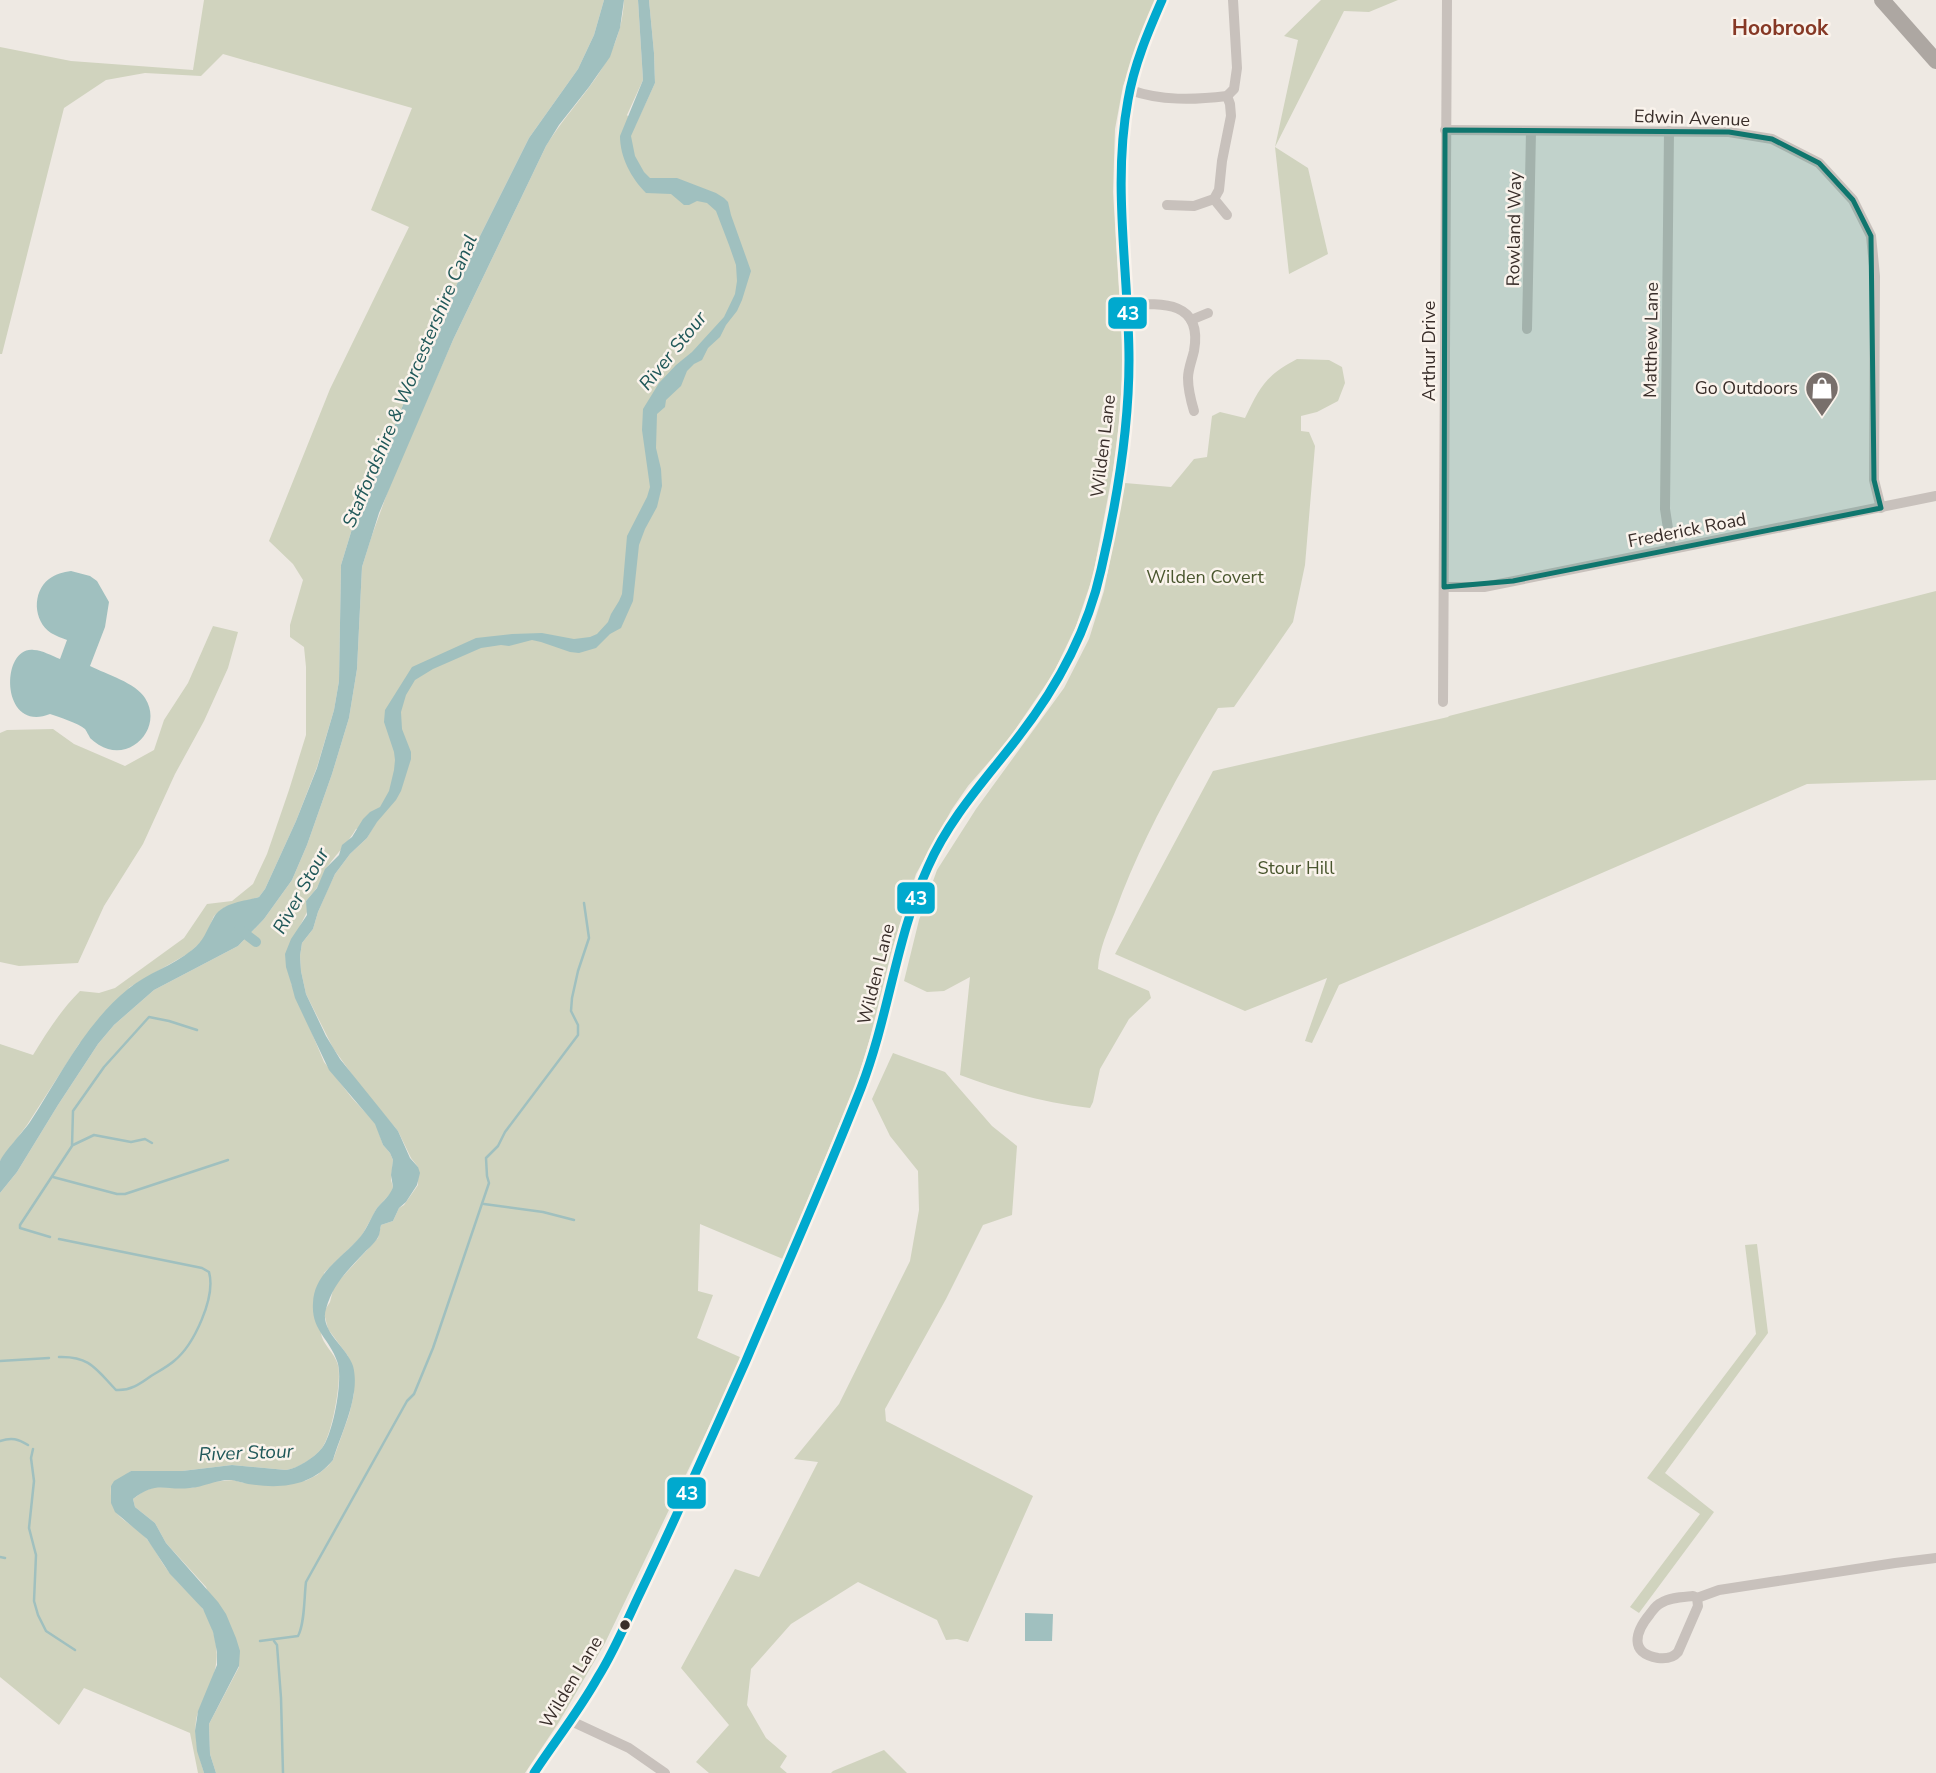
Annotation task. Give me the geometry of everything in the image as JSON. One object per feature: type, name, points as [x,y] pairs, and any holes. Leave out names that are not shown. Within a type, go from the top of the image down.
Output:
[{"type":"highway","points":[[1882,0],[1936,61]]},
{"type":"street","name":"Wilden Lane","points":[[534,1773],[601,1673],[687,1496],[858,1097],[877,1042],[917,891],[931,859],[956,818],[1018,738],[1052,688],[1086,624],[1102,568],[1124,448],[1128,403],[1128,305],[1121,151],[1130,90],[1162,0]]},
{"type":"street","points":[[1130,90],[1164,98],[1199,99],[1227,96],[1234,89],[1237,68],[1233,0]]},
{"type":"street","name":"Arthur Drive","points":[[1443,702],[1447,0]]},
{"type":"street","points":[[1167,205],[1195,205],[1214,199],[1219,190],[1231,116],[1227,96]]},
{"type":"street","name":"Edwin Avenue","points":[[1446,130],[1729,132],[1772,139],[1819,163],[1853,200],[1871,236],[1875,276],[1874,480],[1881,508]]},
{"type":"street","name":"Rowland Way","points":[[1527,329],[1531,131]]},
{"type":"street","name":"Matthew Lane","points":[[1669,131],[1665,509],[1671,548]]},
{"type":"street","points":[[1214,199],[1227,215]]},
{"type":"street","points":[[1128,305],[1176,307],[1191,320],[1194,350],[1188,380],[1194,411]]},
{"type":"street","points":[[1191,320],[1208,313]]},
{"type":"street","name":"Frederick Road","points":[[1444,587],[1484,587],[1936,496]]},
{"type":"street","points":[[1697,1598],[1698,1606],[1674,1656],[1663,1659],[1642,1651],[1637,1636],[1641,1624],[1657,1605],[1671,1598],[1697,1598],[1719,1590],[1936,1559]]},
{"type":"street","points":[[571,1721],[629,1748],[665,1773]]},
{"type":"highlighted area","points":[[1445,130],[1729,132],[1772,139],[1819,163],[1853,200],[1871,236],[1874,480],[1881,508],[1513,581],[1444,587]]},
{"type":"green space","points":[[204,0],[604,0],[594,35],[578,69],[529,138],[468,260],[417,371],[352,529],[341,565],[339,681],[334,710],[317,767],[265,889],[259,897],[225,907],[214,916],[204,939],[189,953],[130,987],[79,1044],[27,1125],[0,1161],[0,1044],[33,1055],[60,1014],[80,991],[99,993],[115,988],[184,938],[207,904],[232,901],[253,884],[267,854],[306,735],[304,647],[290,637],[290,625],[303,580],[293,564],[269,541],[330,389],[409,227],[371,210],[412,108],[223,54],[201,76],[145,73],[106,80],[64,108],[0,354],[0,47],[71,61],[193,70]]},
{"type":"green space","points":[[624,0],[638,0],[643,80],[627,115],[635,126],[655,83],[649,0],[1156,0],[1123,86],[1115,129],[1113,192],[1122,380],[1113,470],[1093,576],[1076,626],[1053,674],[1008,740],[952,809],[916,874],[892,950],[856,1084],[783,1259],[700,1224],[698,1291],[713,1295],[697,1338],[742,1358],[605,1643],[559,1722],[525,1773],[216,1773],[210,1754],[209,1724],[239,1667],[206,1587],[166,1543],[155,1523],[135,1507],[133,1499],[155,1487],[192,1488],[211,1482],[233,1480],[244,1483],[305,1481],[317,1475],[333,1460],[349,1415],[354,1394],[348,1356],[328,1329],[325,1310],[334,1286],[378,1238],[381,1225],[393,1221],[399,1208],[418,1185],[418,1167],[398,1131],[333,1048],[306,994],[301,971],[302,943],[313,929],[335,874],[367,838],[374,826],[356,829],[331,861],[306,901],[308,910],[300,926],[291,983],[324,1062],[376,1124],[383,1145],[393,1160],[393,1187],[392,1192],[377,1208],[361,1237],[324,1273],[321,1333],[339,1372],[333,1420],[326,1441],[319,1452],[291,1469],[232,1465],[182,1471],[131,1471],[111,1486],[116,1512],[148,1540],[169,1572],[202,1607],[213,1632],[217,1651],[215,1670],[196,1720],[196,1740],[204,1773],[198,1773],[190,1733],[84,1688],[59,1725],[0,1677],[0,1193],[17,1172],[98,1044],[114,1025],[154,990],[238,946],[264,919],[292,880],[332,774],[349,718],[357,669],[362,567],[393,477],[453,340],[546,146],[596,78],[615,43]]},
{"type":"green space","points":[[1321,0],[1398,0],[1369,12],[1344,11],[1275,147],[1298,40],[1284,36]]},
{"type":"green space","points":[[1275,147],[1308,168],[1328,254],[1289,274]]},
{"type":"green space","name":"Wilden Covert","points":[[1297,359],[1329,360],[1342,367],[1345,383],[1338,401],[1317,412],[1301,416],[1301,431],[1309,432],[1315,446],[1305,565],[1293,622],[1234,707],[1218,708],[1203,732],[1137,859],[1100,954],[1098,969],[1149,991],[1151,998],[1129,1019],[1100,1069],[1090,1108],[1024,1096],[960,1075],[970,977],[944,991],[927,992],[904,981],[919,920],[937,870],[976,809],[1064,688],[1089,639],[1104,591],[1125,483],[1171,487],[1194,459],[1207,457],[1212,416],[1220,412],[1245,418],[1270,377]]},
{"type":"green space","name":"Stour Hill","points":[[1936,591],[1936,780],[1807,784],[1339,985],[1312,1043],[1305,1041],[1327,978],[1245,1011],[1115,954],[1213,771],[1448,717]]},
{"type":"green space","points":[[213,626],[238,632],[228,668],[143,844],[104,906],[78,963],[19,966],[0,962],[0,733],[7,730],[53,729],[74,744],[125,766],[154,750],[164,720],[188,683]]},
{"type":"green space","points":[[893,1053],[945,1072],[992,1126],[1017,1146],[1012,1215],[983,1225],[946,1299],[885,1409],[886,1421],[1033,1496],[968,1642],[946,1640],[937,1620],[858,1582],[791,1624],[751,1669],[747,1705],[766,1738],[787,1756],[780,1767],[787,1773],[709,1773],[696,1762],[729,1725],[681,1668],[735,1569],[759,1577],[818,1462],[794,1459],[839,1404],[910,1261],[919,1210],[918,1171],[890,1136],[872,1099]]},
{"type":"green space","points":[[1757,1244],[1768,1333],[1665,1473],[1714,1512],[1639,1613],[1630,1607],[1700,1514],[1647,1478],[1756,1334],[1745,1245]]},
{"type":"green space","points":[[884,1750],[907,1773],[831,1773],[833,1771]]},
{"type":"water","points":[[604,0],[624,0],[620,28],[610,57],[546,146],[453,340],[379,513],[362,567],[357,669],[349,718],[332,774],[292,880],[264,919],[238,946],[154,990],[114,1025],[98,1044],[17,1172],[0,1193],[2,1157],[30,1122],[74,1051],[99,1018],[135,983],[177,961],[196,947],[222,909],[259,897],[265,889],[317,768],[334,710],[339,681],[341,565],[352,529],[417,371],[468,260],[529,138],[578,69],[594,35]]},
{"type":"water","points":[[638,0],[649,0],[655,83],[631,136],[635,156],[650,178],[677,178],[724,198],[728,202],[751,271],[737,311],[720,337],[708,348],[702,360],[687,371],[681,386],[666,400],[665,407],[657,414],[656,448],[662,486],[657,507],[639,545],[633,601],[621,628],[610,634],[596,648],[579,653],[532,640],[509,646],[481,648],[415,680],[406,695],[401,712],[402,729],[411,759],[401,791],[367,838],[335,874],[313,929],[302,943],[301,971],[306,994],[326,1036],[340,1059],[398,1131],[420,1173],[417,1185],[399,1208],[393,1221],[381,1225],[377,1240],[341,1278],[326,1309],[326,1325],[350,1359],[355,1377],[349,1414],[333,1460],[315,1476],[294,1484],[260,1486],[226,1480],[190,1488],[155,1488],[133,1499],[135,1507],[155,1523],[166,1543],[218,1602],[226,1614],[240,1651],[239,1666],[209,1724],[210,1754],[216,1773],[204,1773],[197,1751],[195,1731],[198,1711],[217,1665],[213,1632],[203,1609],[170,1574],[147,1539],[115,1512],[111,1503],[111,1486],[114,1481],[131,1471],[182,1471],[232,1465],[286,1470],[301,1465],[319,1452],[330,1431],[336,1406],[339,1369],[315,1320],[315,1292],[324,1274],[361,1236],[393,1187],[393,1160],[390,1153],[383,1145],[375,1124],[329,1070],[295,998],[285,954],[291,939],[307,915],[306,901],[317,888],[325,869],[339,855],[342,845],[352,837],[363,819],[380,807],[389,791],[395,760],[384,722],[385,710],[412,667],[476,638],[542,633],[574,639],[597,634],[608,622],[622,594],[627,536],[650,487],[642,430],[643,409],[659,383],[724,317],[735,294],[736,265],[716,211],[707,203],[697,201],[684,205],[671,194],[646,193],[631,174],[624,159],[620,136],[643,80]]},
{"type":"water","points":[[71,571],[90,576],[97,581],[109,602],[105,627],[90,666],[135,688],[145,698],[149,708],[150,718],[144,736],[128,748],[106,748],[92,740],[85,729],[78,725],[50,714],[34,717],[22,712],[14,701],[10,688],[11,673],[15,661],[23,652],[37,650],[60,659],[67,640],[45,628],[38,614],[37,599],[49,579]]},
{"type":"water","points":[[1025,1613],[1053,1614],[1052,1641],[1025,1641]]},
{"type":"waterway","points":[[260,1641],[298,1636],[303,1617],[306,1582],[407,1401],[414,1394],[433,1348],[489,1183],[486,1158],[498,1146],[505,1132],[578,1035],[578,1025],[571,1011],[578,971],[589,938],[584,903]]},
{"type":"waterway","points":[[239,929],[256,942]]},
{"type":"waterway","points":[[50,1237],[20,1228],[20,1225],[72,1146],[73,1111],[104,1067],[149,1017],[197,1030]]},
{"type":"waterway","points":[[73,1145],[94,1135],[131,1142],[145,1139],[152,1143]]},
{"type":"waterway","points":[[53,1177],[125,1194],[228,1160]]},
{"type":"waterway","points":[[484,1204],[543,1212],[574,1220]]},
{"type":"waterway","points":[[59,1239],[202,1268],[209,1272],[210,1282],[202,1320],[182,1354],[135,1386],[116,1390],[92,1365],[70,1357],[59,1357]]},
{"type":"waterway","points":[[0,1361],[49,1358]]},
{"type":"waterway","points":[[0,1441],[15,1439],[28,1445]]},
{"type":"waterway","points":[[33,1449],[31,1458],[34,1481],[29,1528],[36,1555],[34,1601],[46,1631],[75,1650]]},
{"type":"waterway","points":[[0,1557],[5,1558]]},
{"type":"waterway","points":[[274,1641],[277,1645],[281,1698],[283,1773]]},
{"type":"transit line","name":"43","points":[[534,1773],[583,1702],[610,1656],[745,1363],[861,1088],[879,1033],[908,921],[936,849],[1057,681],[1095,594],[1112,518],[1127,413],[1129,360],[1121,197],[1123,132],[1134,74],[1162,0]]},
{"type":"place","name":"Go Outdoors","points":[[1822,418]]},
{"type":"district","name":"Hoobrook","points":[[1780,28]]},
{"type":"water label","name":"River Stour","points":[[673,351]]},
{"type":"water label","name":"Staffordshire & Worcestershire Canal","points":[[410,381]]},
{"type":"water label","name":"River Stour","points":[[301,891]]},
{"type":"water label","name":"River Stour","points":[[246,1453]]}]
